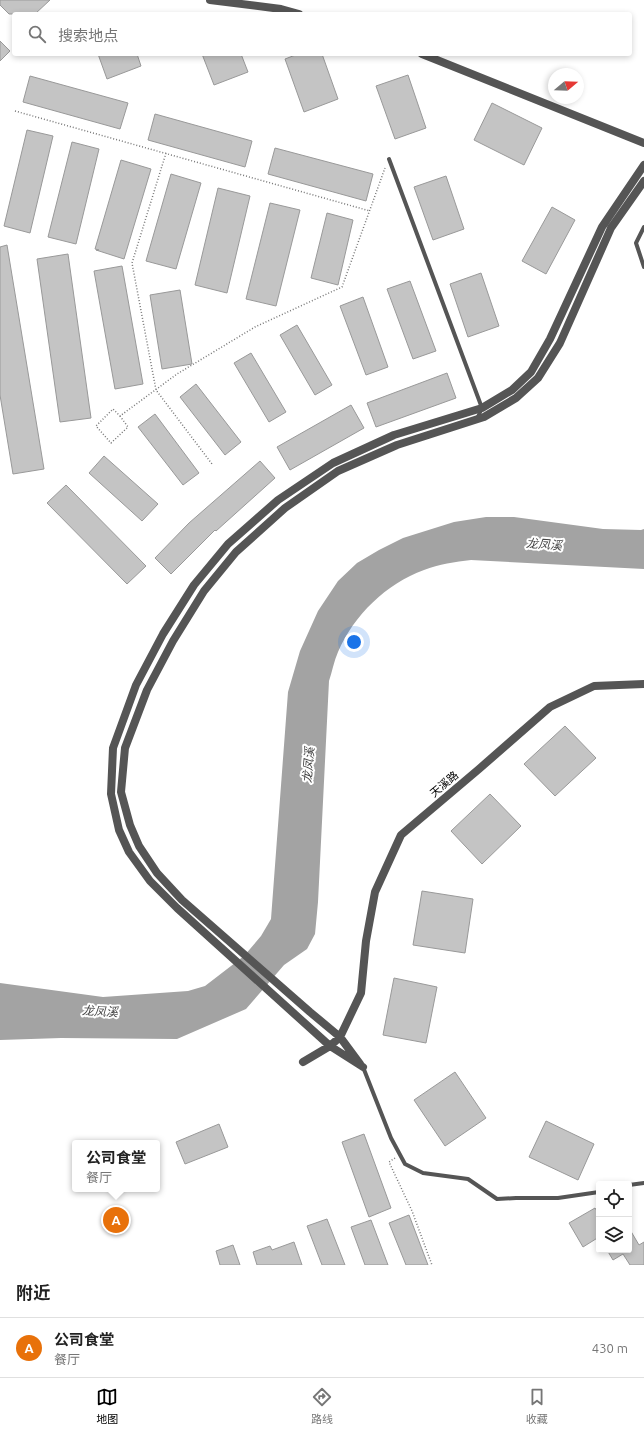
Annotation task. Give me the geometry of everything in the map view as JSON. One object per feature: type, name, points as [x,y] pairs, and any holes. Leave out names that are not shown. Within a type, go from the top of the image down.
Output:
[{"type":"street","points":[[210,0],[281,9],[292,12]]},
{"type":"street","points":[[427,56],[644,143]]},
{"type":"street","points":[[363,1067],[330,1046],[301,1021],[177,908],[150,881],[129,852],[119,830],[111,794],[113,748],[136,685],[164,634],[194,585],[233,539],[278,500],[333,463],[394,435],[482,408],[512,390],[531,372],[550,339],[602,227],[644,165]]},
{"type":"street","points":[[363,1067],[340,1037],[182,900],[158,873],[139,846],[130,825],[121,792],[125,748],[147,690],[173,642],[204,591],[236,552],[285,508],[338,472],[397,445],[484,418],[516,398],[538,378],[560,343],[611,228],[644,182]]},
{"type":"street","name":"天溪路","points":[[340,1037],[361,993],[366,941],[376,892],[401,835],[550,707],[594,686],[644,684]]},
{"type":"street","points":[[303,1062],[330,1046],[340,1037]]},
{"type":"lane","points":[[389,159],[482,408],[477,420]]},
{"type":"lane","points":[[644,227],[636,243],[644,267]]},
{"type":"lane","points":[[482,408],[493,412]]},
{"type":"lane","points":[[363,1067],[391,1138],[404,1164],[423,1174],[468,1179],[497,1199],[558,1198],[596,1192]]},
{"type":"lane","points":[[632,1184],[644,1182]]},
{"type":"path","points":[[15,111],[370,211]]},
{"type":"path","points":[[166,153],[132,263],[156,390],[212,464]]},
{"type":"path","points":[[120,416],[178,374],[255,327],[342,287],[389,159]]},
{"type":"path","points":[[113,409],[120,416],[128,427],[111,443],[96,426],[113,409]]},
{"type":"path","points":[[400,1156],[388,1162],[412,1211],[432,1265]]},
{"type":"water","name":"龙凤溪","points":[[486,517],[514,517],[603,529],[644,529],[644,569],[471,560],[453,562],[424,570],[410,576],[384,592],[362,613],[345,638],[337,655],[329,681],[318,902],[315,934],[307,949],[284,965],[246,1009],[177,1039],[61,1038],[0,1040],[0,983],[103,997],[188,991],[205,986],[244,956],[261,936],[271,919],[288,692],[300,651],[318,611],[338,581],[357,563],[379,550],[403,538],[454,522]]},
{"type":"building","points":[[0,0],[50,0],[37,12],[12,12],[12,14],[9,14],[0,5]]},
{"type":"building","points":[[0,41],[10,51],[0,61]]},
{"type":"building","points":[[99,56],[138,56],[141,66],[107,79]]},
{"type":"building","points":[[203,56],[242,56],[248,72],[214,85]]},
{"type":"building","points":[[293,56],[323,56],[338,99],[304,112],[285,59]]},
{"type":"building","points":[[408,75],[426,128],[395,139],[376,86]]},
{"type":"building","points":[[30,76],[128,103],[120,129],[23,102]]},
{"type":"building","points":[[492,103],[542,128],[524,165],[474,140]]},
{"type":"building","points":[[155,114],[252,141],[245,167],[148,140]]},
{"type":"building","points":[[27,130],[53,136],[30,233],[4,226]]},
{"type":"building","points":[[72,142],[99,149],[76,244],[48,237]]},
{"type":"building","points":[[275,148],[373,174],[366,201],[268,174]]},
{"type":"building","points":[[121,160],[151,169],[124,259],[95,249]]},
{"type":"building","points":[[171,174],[201,183],[176,269],[146,261]]},
{"type":"building","points":[[446,176],[464,229],[433,240],[414,187]]},
{"type":"building","points":[[218,188],[250,196],[227,293],[195,285]]},
{"type":"building","points":[[270,203],[300,210],[276,306],[246,299]]},
{"type":"building","points":[[552,207],[575,220],[546,274],[522,261]]},
{"type":"building","points":[[327,213],[353,220],[338,285],[311,278]]},
{"type":"building","points":[[7,245],[44,469],[13,474],[0,395],[0,247]]},
{"type":"building","points":[[68,254],[91,418],[60,422],[37,259]]},
{"type":"building","points":[[122,266],[143,384],[115,389],[94,271]]},
{"type":"building","points":[[481,273],[499,326],[468,337],[450,284]]},
{"type":"building","points":[[410,281],[436,351],[413,359],[387,289]]},
{"type":"building","points":[[180,290],[192,364],[162,369],[150,295]]},
{"type":"building","points":[[363,297],[388,367],[366,375],[340,306]]},
{"type":"building","points":[[297,325],[332,385],[315,395],[280,335]]},
{"type":"building","points":[[251,353],[286,412],[269,422],[234,363]]},
{"type":"building","points":[[447,373],[456,398],[376,427],[367,403]]},
{"type":"building","points":[[196,384],[241,442],[225,455],[180,397]]},
{"type":"building","points":[[351,405],[364,428],[290,470],[277,447]]},
{"type":"building","points":[[155,414],[199,473],[183,485],[138,427]]},
{"type":"building","points":[[104,456],[158,504],[142,521],[89,473]]},
{"type":"building","points":[[260,461],[275,478],[216,531],[215,530],[171,574],[155,558],[189,523]]},
{"type":"building","points":[[66,485],[146,566],[127,584],[47,503]]},
{"type":"building","points":[[565,726],[596,758],[555,796],[524,764]]},
{"type":"building","points":[[490,794],[521,826],[482,864],[451,831]]},
{"type":"building","points":[[422,891],[473,899],[465,953],[413,945]]},
{"type":"building","points":[[394,978],[437,987],[426,1043],[383,1035]]},
{"type":"building","points":[[455,1072],[486,1118],[445,1146],[414,1100]]},
{"type":"building","points":[[546,1121],[594,1144],[578,1180],[529,1157]]},
{"type":"building","points":[[219,1124],[228,1147],[185,1164],[176,1142]]},
{"type":"building","points":[[364,1134],[391,1208],[369,1217],[342,1142]]},
{"type":"building","points":[[595,1208],[596,1239],[583,1247],[569,1223]]},
{"type":"building","points":[[409,1215],[428,1265],[406,1265],[389,1223]]},
{"type":"building","points":[[327,1219],[345,1265],[322,1265],[307,1226]]},
{"type":"building","points":[[371,1220],[388,1265],[365,1265],[351,1227]]},
{"type":"building","points":[[632,1233],[639,1245],[644,1242],[644,1265],[630,1265],[623,1254],[613,1260],[609,1253],[632,1253]]},
{"type":"building","points":[[294,1242],[302,1265],[257,1265],[253,1252],[270,1246],[272,1250]]},
{"type":"building","points":[[233,1245],[240,1265],[220,1265],[216,1251]]},
{"type":"place","name":"公司食堂","points":[[116,1220]]}]
